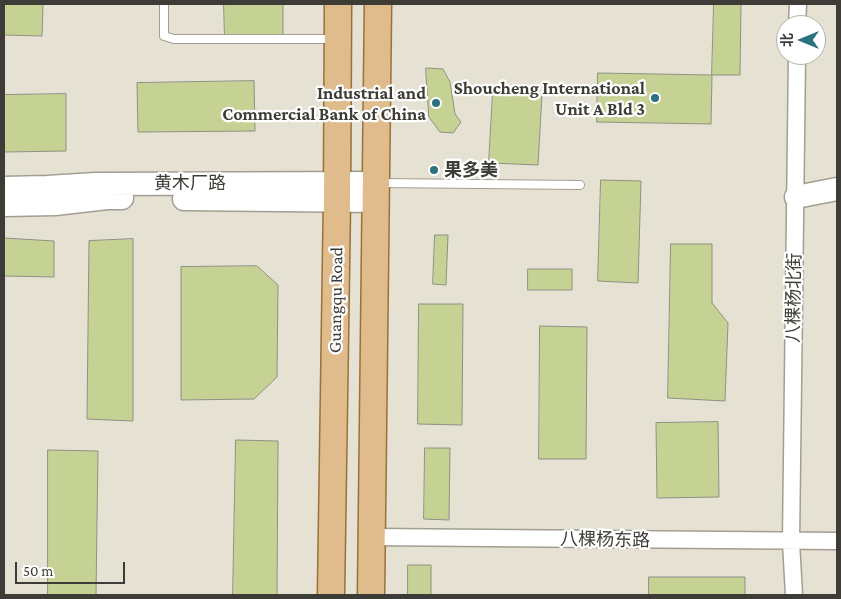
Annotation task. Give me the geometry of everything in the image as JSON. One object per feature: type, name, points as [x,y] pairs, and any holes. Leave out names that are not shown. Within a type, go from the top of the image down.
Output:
[{"type":"main road","name":"Guangqu Road","points":[[331,595],[338,4]]},
{"type":"main road","points":[[371,595],[378,4]]},
{"type":"main road","name":"黄木厂路","points":[[4,188],[96,184],[376,192]]},
{"type":"main road","points":[[796,198],[837,189]]},
{"type":"main road","name":"黄木厂路","points":[[4,205],[55,204],[107,198],[337,191]]},
{"type":"street","name":"八棵杨北街","points":[[794,595],[791,542],[797,65]]},
{"type":"street","name":"八棵杨东路","points":[[372,537],[837,541]]},
{"type":"lane","points":[[164,4],[164,36],[174,39],[338,39]]},
{"type":"lane","points":[[376,192],[580,186]]},
{"type":"building","points":[[4,4],[43,4],[42,36],[4,35]]},
{"type":"building","points":[[224,4],[283,4],[283,40],[225,41]]},
{"type":"building","points":[[714,4],[741,4],[740,75],[712,75]]},
{"type":"building","points":[[426,68],[443,69],[450,82],[455,114],[461,122],[453,133],[440,132],[429,117]]},
{"type":"building","name":"Shoucheng International Unit A Bld 3","points":[[598,73],[712,75],[711,124],[597,122]]},
{"type":"building","points":[[254,81],[255,131],[138,132],[137,83]]},
{"type":"building","points":[[493,92],[542,94],[538,165],[489,163]]},
{"type":"building","points":[[66,94],[66,151],[4,152],[4,95]]},
{"type":"building","points":[[601,180],[641,181],[638,283],[598,281]]},
{"type":"building","points":[[435,235],[448,235],[446,285],[433,284]]},
{"type":"building","points":[[4,238],[54,241],[54,277],[4,276]]},
{"type":"building","points":[[133,239],[133,421],[87,419],[89,241]]},
{"type":"building","points":[[671,244],[712,244],[712,303],[728,323],[725,401],[668,398]]},
{"type":"building","points":[[257,266],[278,285],[277,377],[254,399],[181,400],[181,267]]},
{"type":"building","points":[[528,269],[572,269],[572,290],[528,290]]},
{"type":"building","points":[[419,304],[463,304],[462,425],[418,424]]},
{"type":"building","points":[[540,326],[587,327],[586,459],[539,459]]},
{"type":"building","points":[[718,422],[719,497],[657,498],[656,423]]},
{"type":"building","points":[[236,440],[278,441],[277,595],[233,595]]},
{"type":"building","points":[[425,448],[450,448],[449,520],[424,519]]},
{"type":"building","points":[[48,450],[98,451],[96,595],[48,595]]},
{"type":"building","points":[[408,565],[431,565],[431,595],[408,595]]},
{"type":"building","points":[[649,577],[745,577],[745,595],[649,595]]},
{"type":"place","name":"Shoucheng International Unit A Bld 3","points":[[655,98]]},
{"type":"place","name":"Industrial and Commercial Bank of China","points":[[436,103]]},
{"type":"place","name":"果多美","points":[[434,170]]}]
